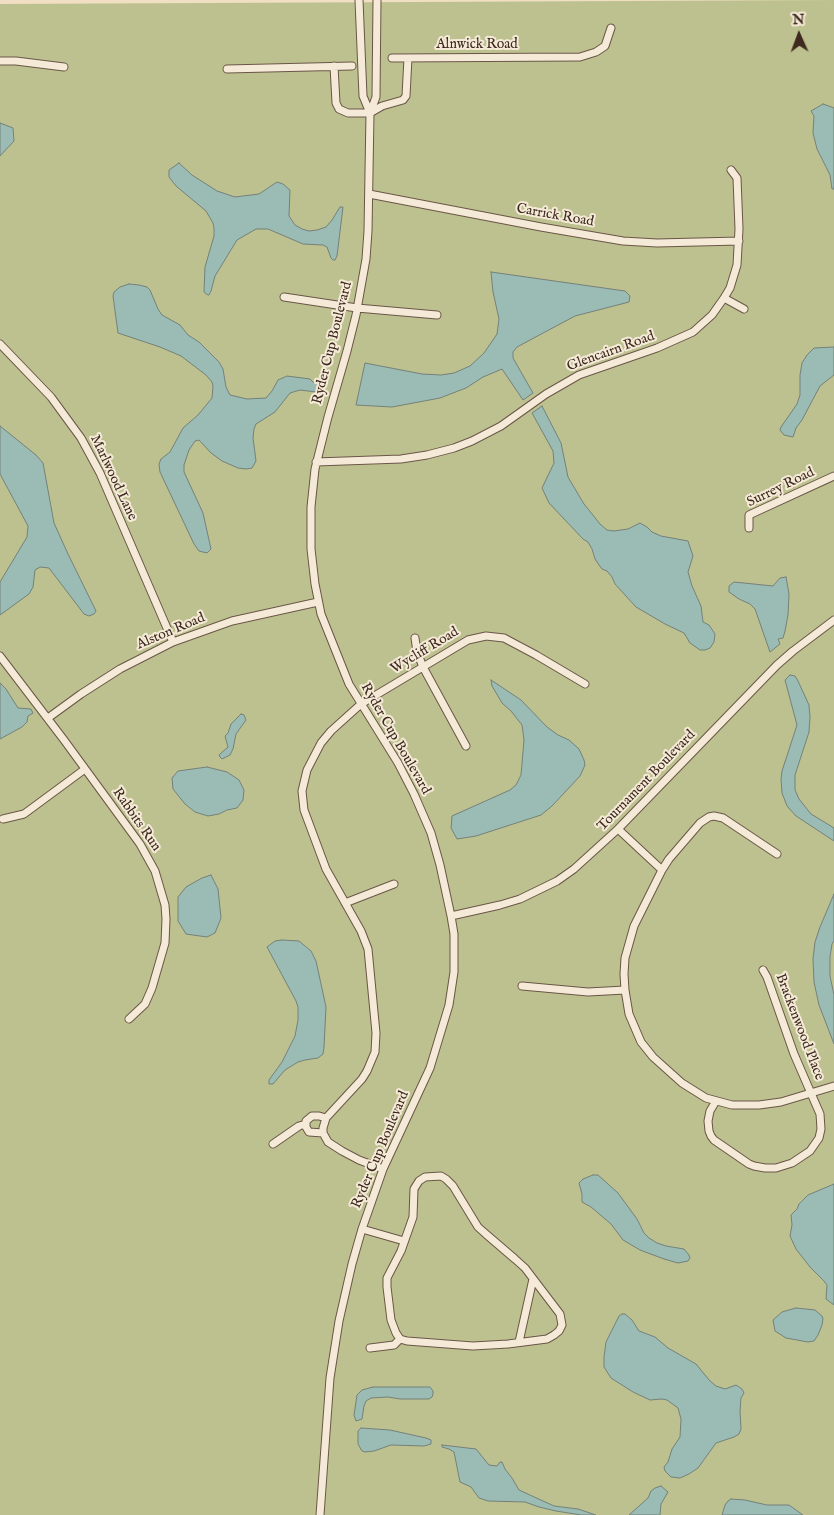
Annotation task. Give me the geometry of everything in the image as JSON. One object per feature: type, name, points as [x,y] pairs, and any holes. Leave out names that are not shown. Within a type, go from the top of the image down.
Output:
[{"type":"street","name":"Ryder Cup Boulevard","points":[[360,0],[363,96],[370,113]]},
{"type":"street","name":"Ryder Cup Boulevard","points":[[320,1515],[331,1370],[339,1321],[352,1264],[383,1170],[430,1068],[449,1005],[454,972],[451,916],[440,865],[424,815],[398,763],[349,684],[325,626],[318,602],[311,549],[311,507],[316,462],[347,351],[357,308],[368,240],[370,113],[376,97],[377,0]]},
{"type":"street","name":"Alnwick Road","points":[[392,58],[580,57],[596,52],[605,46],[611,28]]},
{"type":"street","name":"Ryder Cup Boulevard","points":[[362,56],[358,68],[359,99],[366,105]]},
{"type":"street","points":[[334,66],[336,103],[339,109],[348,113],[370,113],[382,106],[403,100],[406,96],[408,58]]},
{"type":"street","points":[[0,61],[64,67]]},
{"type":"street","points":[[227,69],[352,66]]},
{"type":"street","points":[[363,85],[376,85]]},
{"type":"street","name":"Glencairn Road","points":[[316,462],[401,459],[454,448],[501,426],[546,394],[573,378],[657,348],[693,332],[712,315],[724,298],[730,288],[737,264],[737,178],[731,170]]},
{"type":"street","name":"Carrick Road","points":[[369,194],[624,241],[642,243],[738,241]]},
{"type":"street","points":[[284,297],[357,308],[437,315]]},
{"type":"street","points":[[724,298],[744,309]]},
{"type":"street","name":"Marlwood Lane","points":[[0,344],[55,401],[81,438],[100,473],[173,642]]},
{"type":"street","name":"Surrey Road","points":[[749,528],[749,515],[834,476]]},
{"type":"street","name":"Alston Road","points":[[48,718],[120,669],[173,642],[232,621],[318,602]]},
{"type":"street","name":"Tournament Boulevard","points":[[451,916],[520,899],[557,881],[574,869],[618,829],[777,665],[834,620]]},
{"type":"street","name":"Wycliff Road","points":[[326,1118],[362,1079],[373,1057],[376,1046],[376,1034],[368,949],[361,931],[334,886],[304,810],[302,791],[307,770],[321,743],[333,729],[361,704],[468,640],[477,637],[495,636],[504,638],[585,684]]},
{"type":"street","points":[[415,638],[417,652],[423,667],[466,746]]},
{"type":"street","name":"Rabbits Run","points":[[0,656],[140,844],[149,859],[161,887],[165,904],[165,943],[152,988],[145,1004],[130,1019]]},
{"type":"street","points":[[3,819],[24,814],[85,769]]},
{"type":"street","points":[[777,854],[728,820],[714,816],[700,823],[669,859],[638,917],[625,958],[625,990],[629,1014],[641,1042],[662,1067],[682,1084],[716,1102],[759,1106],[811,1094],[830,1087]]},
{"type":"street","points":[[618,829],[662,870]]},
{"type":"street","points":[[345,903],[394,884]]},
{"type":"street","name":"Brackenwood Place","points":[[716,1102],[710,1111],[709,1131],[714,1140],[748,1164],[765,1168],[788,1166],[802,1158],[819,1138],[821,1119],[818,1109],[794,1054],[763,970]]},
{"type":"street","points":[[522,986],[588,992],[625,990]]},
{"type":"street","points":[[323,1133],[309,1132],[306,1121],[312,1116],[326,1118],[323,1133],[328,1142],[359,1160],[383,1170]]},
{"type":"street","points":[[273,1144],[299,1126],[306,1124]]},
{"type":"street","points":[[370,1348],[394,1345],[400,1340],[490,1346],[547,1338],[554,1336],[562,1326],[560,1314],[533,1279],[516,1258],[478,1227],[453,1186],[441,1176],[425,1177],[419,1181],[414,1189],[413,1217],[387,1278],[391,1320],[400,1340]]},
{"type":"street","points":[[362,1229],[404,1241]]},
{"type":"street","points":[[519,1342],[533,1279]]},
{"type":"green space","points":[[834,0],[834,1515],[0,1515],[0,4]]},
{"type":"water","points":[[823,104],[834,108],[834,189],[832,189],[830,175],[817,149],[813,133],[814,116],[811,111]]},
{"type":"water","points":[[0,123],[13,128],[14,141],[0,156]]},
{"type":"water","points":[[179,163],[192,175],[217,191],[235,197],[259,194],[277,182],[283,184],[290,190],[289,216],[295,225],[309,231],[326,227],[340,207],[343,207],[335,260],[331,258],[327,247],[323,245],[303,244],[268,229],[256,229],[237,240],[215,276],[208,295],[204,292],[205,267],[214,236],[213,223],[206,211],[176,186],[169,177],[169,170]]},
{"type":"water","points":[[491,272],[625,291],[630,296],[629,302],[575,316],[517,347],[513,352],[513,358],[533,393],[523,400],[502,369],[483,377],[466,388],[440,398],[392,407],[356,405],[365,363],[422,374],[441,375],[454,373],[470,366],[484,353],[497,334],[499,319]]},
{"type":"water","points":[[129,284],[147,287],[162,315],[180,325],[188,335],[199,342],[219,362],[223,369],[226,387],[230,395],[247,399],[266,398],[278,380],[287,376],[310,379],[319,384],[319,391],[316,392],[300,390],[290,393],[275,412],[256,424],[253,438],[256,461],[252,468],[238,468],[222,461],[211,453],[199,440],[195,441],[189,450],[184,465],[184,472],[203,513],[211,549],[207,553],[199,551],[194,544],[160,472],[159,464],[161,459],[170,452],[183,428],[198,415],[212,398],[212,382],[206,375],[181,356],[118,333],[113,296],[114,292],[120,287]]},
{"type":"water","points":[[834,347],[834,375],[820,386],[796,428],[793,437],[784,435],[780,430],[781,427],[797,404],[800,395],[802,363],[814,348]]},
{"type":"water","points":[[542,406],[561,443],[568,477],[584,504],[600,524],[607,530],[614,531],[628,529],[640,523],[661,536],[688,541],[693,556],[688,572],[692,586],[701,606],[703,622],[709,625],[715,634],[714,642],[710,648],[700,650],[690,643],[684,633],[636,607],[615,584],[607,571],[599,565],[588,542],[549,503],[542,488],[554,463],[553,451],[532,413]]},
{"type":"water","points":[[0,426],[43,463],[54,523],[96,611],[94,614],[89,616],[84,614],[49,568],[40,567],[35,570],[33,587],[29,594],[0,615],[0,582],[27,537],[28,526],[0,474]]},
{"type":"water","points":[[786,577],[789,594],[785,631],[783,638],[778,639],[780,644],[770,652],[755,609],[729,592],[729,586],[734,582],[773,586],[780,578]]},
{"type":"water","points":[[790,675],[795,676],[798,681],[809,705],[810,717],[809,732],[795,775],[795,790],[799,799],[811,814],[834,828],[834,841],[796,816],[787,806],[782,793],[782,771],[797,725],[785,680]]},
{"type":"water","points":[[491,680],[521,700],[547,727],[569,740],[579,749],[585,765],[580,776],[541,815],[476,836],[457,839],[451,828],[452,816],[510,790],[516,785],[521,775],[524,740],[522,725],[502,703],[492,686]]},
{"type":"water","points":[[0,683],[18,708],[31,709],[33,713],[28,716],[27,722],[22,727],[0,739]]},
{"type":"water","points":[[241,714],[244,715],[246,720],[236,734],[230,755],[222,759],[219,755],[228,747],[225,736],[231,724]]},
{"type":"water","points":[[207,767],[227,772],[239,780],[244,790],[243,800],[237,808],[208,816],[195,812],[185,804],[173,789],[172,778],[178,771]]},
{"type":"water","points":[[211,875],[218,889],[221,918],[215,933],[207,937],[186,934],[178,921],[178,897],[186,887]]},
{"type":"water","points":[[834,894],[834,941],[830,957],[830,976],[834,995],[834,1044],[819,1005],[814,982],[813,959],[815,942]]},
{"type":"water","points":[[275,941],[299,941],[311,951],[316,961],[326,1007],[324,1047],[323,1054],[318,1058],[298,1062],[285,1070],[273,1084],[269,1084],[269,1080],[282,1062],[295,1036],[298,1020],[296,1001],[267,947]]},
{"type":"water","points":[[593,1175],[598,1175],[618,1193],[649,1238],[666,1246],[684,1249],[690,1258],[688,1261],[678,1263],[664,1259],[640,1250],[623,1240],[611,1224],[582,1202],[579,1183]]},
{"type":"water","points":[[834,1184],[834,1305],[826,1299],[827,1285],[796,1249],[790,1236],[791,1215],[799,1204],[808,1195]]},
{"type":"water","points":[[796,1308],[815,1310],[822,1316],[822,1325],[814,1341],[808,1342],[786,1338],[775,1331],[773,1320],[782,1312]]},
{"type":"water","points":[[625,1314],[632,1320],[639,1331],[655,1337],[668,1348],[696,1364],[716,1386],[725,1389],[736,1385],[744,1393],[741,1398],[741,1429],[739,1434],[716,1443],[698,1468],[680,1478],[671,1477],[664,1467],[680,1437],[681,1419],[678,1408],[667,1400],[650,1400],[633,1392],[611,1378],[604,1367],[606,1342],[619,1316]]},
{"type":"water","points":[[373,1387],[430,1387],[433,1394],[429,1399],[371,1398],[366,1401],[362,1419],[356,1421],[354,1415],[357,1395],[362,1390]]},
{"type":"water","points":[[361,1428],[390,1430],[426,1438],[431,1440],[431,1444],[424,1446],[391,1445],[365,1452],[362,1451],[358,1444],[358,1431]]},
{"type":"water","points":[[442,1445],[476,1449],[489,1465],[497,1466],[502,1462],[519,1490],[554,1506],[578,1509],[596,1515],[556,1511],[525,1502],[488,1501],[479,1498],[471,1487],[460,1482],[454,1452],[442,1447]]},
{"type":"water","points":[[661,1486],[668,1492],[661,1504],[660,1515],[629,1515],[648,1498],[651,1491]]},
{"type":"water","points":[[731,1499],[767,1505],[789,1505],[803,1515],[722,1515],[725,1505]]}]
